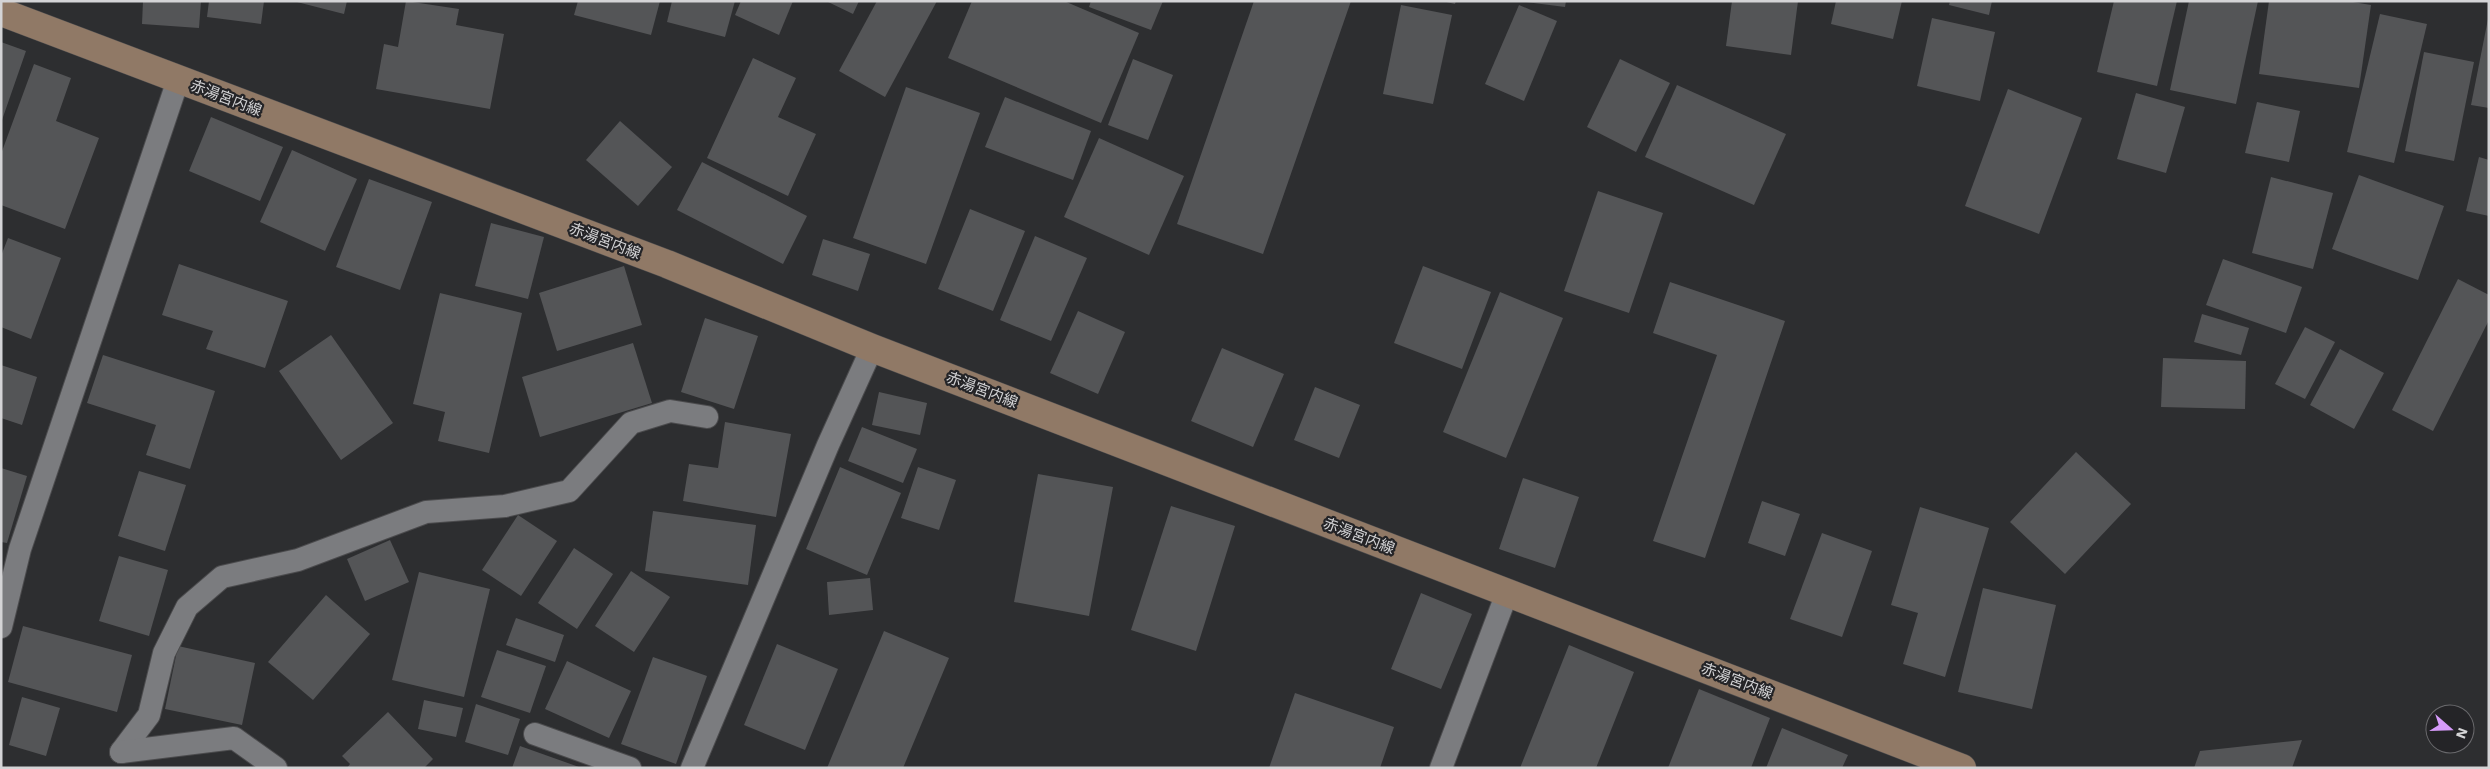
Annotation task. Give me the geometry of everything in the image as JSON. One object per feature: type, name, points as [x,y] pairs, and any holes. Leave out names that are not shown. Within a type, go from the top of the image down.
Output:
[{"type":"main road","name":"赤湯宮内線","points":[[1,12],[667,264],[872,348],[1962,768]]},
{"type":"lane","points":[[1,628],[20,549],[178,80]]},
{"type":"lane","points":[[692,768],[828,445],[872,348]]},
{"type":"lane","points":[[276,768],[234,738],[121,752],[149,715],[164,652],[187,607],[222,577],[298,560],[426,512],[505,506],[570,491],[631,423],[670,411],[707,417]]},
{"type":"lane","points":[[1441,768],[1507,593]]},
{"type":"lane","points":[[535,734],[630,768]]},
{"type":"building","points":[[143,1],[201,1],[199,28],[142,24]]},
{"type":"building","points":[[209,1],[264,1],[261,24],[207,17]]},
{"type":"building","points":[[293,1],[347,1],[344,14]]},
{"type":"building","points":[[406,1],[459,9],[456,25],[504,34],[490,109],[376,89],[384,44],[398,47]]},
{"type":"building","points":[[578,1],[660,1],[651,35],[574,15]]},
{"type":"building","points":[[672,1],[735,1],[725,37],[667,22]]},
{"type":"building","points":[[741,1],[793,1],[779,35],[735,15]]},
{"type":"building","points":[[826,1],[859,1],[853,14]]},
{"type":"building","points":[[877,1],[937,1],[885,97],[839,71]]},
{"type":"building","points":[[972,1],[1064,1],[1139,33],[1101,123],[948,58]]},
{"type":"building","points":[[1091,1],[1163,1],[1151,30],[1089,7]]},
{"type":"building","points":[[1254,1],[1351,1],[1263,254],[1177,224]]},
{"type":"building","points":[[1442,1],[1456,1],[1455,4]]},
{"type":"building","points":[[1519,1],[1566,1],[1565,7]]},
{"type":"building","points":[[1732,1],[1798,1],[1791,55],[1726,46]]},
{"type":"building","points":[[1836,1],[1902,1],[1893,39],[1831,24]]},
{"type":"building","points":[[1950,1],[1992,1],[1989,15],[1949,5]]},
{"type":"building","points":[[2114,1],[2177,1],[2157,86],[2097,72]]},
{"type":"building","points":[[2189,1],[2258,1],[2236,104],[2170,90]]},
{"type":"building","points":[[2269,1],[2347,1],[2371,5],[2359,88],[2259,74]]},
{"type":"building","points":[[1401,5],[1452,15],[1433,104],[1383,94]]},
{"type":"building","points":[[1519,5],[1557,21],[1524,101],[1485,84]]},
{"type":"building","points":[[2380,14],[2427,24],[2394,163],[2347,152]]},
{"type":"building","points":[[1932,18],[1995,32],[1980,101],[1917,86]]},
{"type":"building","points":[[2489,19],[2489,108],[2471,105]]},
{"type":"building","points":[[1,42],[26,51],[2,120],[1,120]]},
{"type":"building","points":[[2424,52],[2474,62],[2454,161],[2405,151]]},
{"type":"building","points":[[753,58],[796,78],[778,117],[816,134],[788,196],[707,158]]},
{"type":"building","points":[[1133,59],[1173,75],[1148,140],[1108,125]]},
{"type":"building","points":[[1620,59],[1670,83],[1636,152],[1587,127]]},
{"type":"building","points":[[34,64],[71,78],[56,121],[99,138],[65,229],[1,205],[1,154]]},
{"type":"building","points":[[1677,85],[1786,134],[1754,205],[1645,157]]},
{"type":"building","points":[[906,87],[980,113],[926,264],[853,238]]},
{"type":"building","points":[[2008,89],[2082,118],[2039,234],[1965,206]]},
{"type":"building","points":[[2136,93],[2185,107],[2166,173],[2117,159]]},
{"type":"building","points":[[1005,97],[1091,131],[1073,180],[985,147]]},
{"type":"building","points":[[2257,102],[2300,111],[2289,162],[2245,153]]},
{"type":"building","points":[[211,117],[283,147],[260,201],[189,171]]},
{"type":"building","points":[[620,121],[672,167],[638,206],[586,160]]},
{"type":"building","points":[[1099,138],[1184,176],[1149,255],[1064,217]]},
{"type":"building","points":[[292,150],[357,179],[325,251],[260,222]]},
{"type":"building","points":[[2479,157],[2489,160],[2489,216],[2466,211]]},
{"type":"building","points":[[702,162],[807,216],[783,264],[677,210]]},
{"type":"building","points":[[2359,175],[2444,206],[2418,280],[2332,249]]},
{"type":"building","points":[[2271,177],[2333,193],[2313,269],[2252,253]]},
{"type":"building","points":[[369,179],[432,202],[400,290],[336,267]]},
{"type":"building","points":[[1598,191],[1663,213],[1629,313],[1564,291]]},
{"type":"building","points":[[970,209],[1025,231],[993,311],[938,289]]},
{"type":"building","points":[[491,223],[544,237],[528,299],[475,286]]},
{"type":"building","points":[[1035,236],[1087,258],[1051,341],[1000,320]]},
{"type":"building","points":[[8,238],[61,258],[31,339],[1,327],[1,256]]},
{"type":"building","points":[[823,239],[870,254],[858,291],[812,275]]},
{"type":"building","points":[[2223,259],[2302,287],[2286,333],[2206,305]]},
{"type":"building","points":[[179,264],[288,301],[265,368],[206,349],[213,331],[162,315]]},
{"type":"building","points":[[624,266],[642,325],[557,351],[539,293]]},
{"type":"building","points":[[1423,266],[1491,292],[1462,369],[1394,343]]},
{"type":"building","points":[[2458,279],[2489,295],[2489,320],[2433,431],[2392,410]]},
{"type":"building","points":[[1670,282],[1785,321],[1705,558],[1653,541],[1717,355],[1653,333]]},
{"type":"building","points":[[1500,292],[1563,318],[1506,458],[1443,432]]},
{"type":"building","points":[[440,293],[522,313],[489,453],[438,441],[445,412],[413,404]]},
{"type":"building","points":[[1078,311],[1125,332],[1098,394],[1050,373]]},
{"type":"building","points":[[2202,314],[2249,328],[2241,355],[2194,342]]},
{"type":"building","points":[[705,318],[758,336],[734,409],[681,392]]},
{"type":"building","points":[[2305,327],[2335,342],[2305,399],[2275,384]]},
{"type":"building","points":[[331,335],[393,423],[341,460],[279,371]]},
{"type":"building","points":[[633,343],[652,403],[540,437],[522,377]]},
{"type":"building","points":[[1222,348],[1284,374],[1253,447],[1191,421]]},
{"type":"building","points":[[2340,349],[2384,373],[2354,429],[2310,405]]},
{"type":"building","points":[[103,355],[215,391],[190,469],[146,455],[156,425],[87,403]]},
{"type":"building","points":[[2163,358],[2246,361],[2245,409],[2161,407]]},
{"type":"building","points":[[1,365],[37,377],[22,425],[1,418]]},
{"type":"building","points":[[1315,387],[1360,405],[1339,458],[1294,440]]},
{"type":"building","points":[[879,392],[927,403],[920,435],[872,425]]},
{"type":"building","points":[[725,422],[791,434],[776,517],[683,501],[689,464],[718,468]]},
{"type":"building","points":[[862,427],[917,449],[903,483],[848,461]]},
{"type":"building","points":[[2076,452],[2131,504],[2065,574],[2010,522]]},
{"type":"building","points":[[840,467],[901,493],[867,575],[806,549]]},
{"type":"building","points":[[918,467],[956,480],[939,530],[901,518]]},
{"type":"building","points":[[1,468],[27,476],[7,543],[1,542]]},
{"type":"building","points":[[139,471],[186,485],[165,551],[118,536]]},
{"type":"building","points":[[1038,474],[1113,487],[1089,616],[1014,602]]},
{"type":"building","points":[[1523,478],[1579,497],[1555,568],[1499,549]]},
{"type":"building","points":[[1762,501],[1800,514],[1785,556],[1748,543]]},
{"type":"building","points":[[1171,506],[1235,526],[1196,651],[1131,630]]},
{"type":"building","points":[[1920,507],[1989,528],[1945,677],[1903,664],[1918,613],[1891,605]]},
{"type":"building","points":[[653,511],[756,525],[748,585],[645,571]]},
{"type":"building","points":[[518,515],[557,541],[521,596],[482,570]]},
{"type":"building","points":[[1822,533],[1872,551],[1842,637],[1790,619]]},
{"type":"building","points":[[390,540],[409,582],[365,601],[347,559]]},
{"type":"building","points":[[574,548],[613,574],[577,629],[538,603]]},
{"type":"building","points":[[119,556],[168,570],[149,636],[99,621]]},
{"type":"building","points":[[631,571],[670,597],[634,652],[595,626]]},
{"type":"building","points":[[419,572],[490,589],[464,697],[392,680]]},
{"type":"building","points":[[870,578],[873,610],[829,615],[827,582]]},
{"type":"building","points":[[1983,588],[2056,605],[2032,709],[1958,692]]},
{"type":"building","points":[[1421,593],[1472,614],[1441,689],[1391,669]]},
{"type":"building","points":[[326,595],[370,634],[313,700],[268,662]]},
{"type":"building","points":[[516,618],[564,635],[555,662],[506,645]]},
{"type":"building","points":[[23,626],[132,655],[117,712],[8,682]]},
{"type":"building","points":[[884,631],[949,658],[903,768],[827,768]]},
{"type":"building","points":[[777,644],[838,669],[805,750],[744,725]]},
{"type":"building","points":[[1569,645],[1634,672],[1596,768],[1520,768]]},
{"type":"building","points":[[178,646],[255,663],[242,725],[165,709]]},
{"type":"building","points":[[497,650],[546,666],[530,713],[481,697]]},
{"type":"building","points":[[653,657],[707,676],[676,764],[621,744]]},
{"type":"building","points":[[567,661],[631,691],[609,738],[545,709]]},
{"type":"building","points":[[1699,689],[1770,718],[1751,768],[1668,768]]},
{"type":"building","points":[[1295,693],[1394,727],[1380,768],[1269,768]]},
{"type":"building","points":[[22,697],[60,708],[46,756],[9,745]]},
{"type":"building","points":[[424,700],[463,708],[456,737],[418,729]]},
{"type":"building","points":[[476,704],[520,719],[508,755],[465,742]]},
{"type":"building","points":[[388,712],[433,759],[424,768],[347,768],[350,764],[342,756]]},
{"type":"building","points":[[1782,728],[1848,755],[1842,768],[1766,768]]},
{"type":"building","points":[[2302,740],[2292,768],[2194,768],[2200,751]]},
{"type":"building","points":[[520,746],[579,767],[579,768],[512,768]]}]
